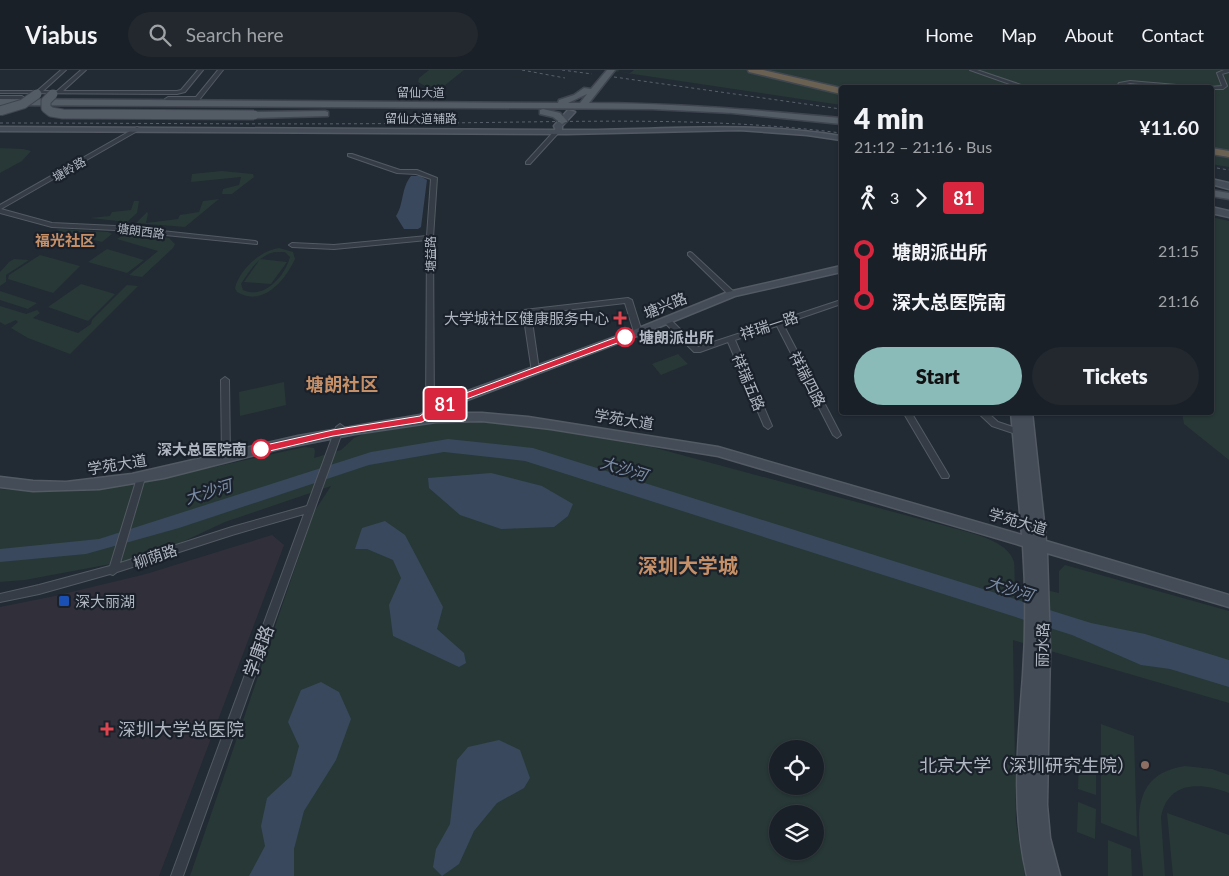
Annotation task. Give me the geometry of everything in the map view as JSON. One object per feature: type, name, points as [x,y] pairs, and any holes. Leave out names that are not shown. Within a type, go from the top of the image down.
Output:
[{"type":"highway","points":[[752,70],[839,91]]},
{"type":"highway","points":[[775,70],[839,85]]},
{"type":"highway","points":[[1214,152],[1229,154]]},
{"type":"highway","points":[[1214,158],[1229,161]]},
{"type":"main road","points":[[559,127],[590,91],[604,70]]},
{"type":"main road","points":[[527,106],[570,100],[590,91],[612,70]]},
{"type":"main road","points":[[590,91],[594,101],[616,106]]},
{"type":"main road","points":[[0,110],[22,104],[38,93]]},
{"type":"main road","points":[[56,93],[46,101],[46,108],[51,112],[63,114],[254,115],[395,111]]},
{"type":"main road","name":"留仙大道","points":[[0,102],[195,101],[527,106],[735,116],[839,127]]},
{"type":"main road","name":"留仙大道","points":[[0,110],[543,112],[616,106],[732,110],[839,121]]},
{"type":"main road","points":[[543,112],[555,114],[561,118],[559,127]]},
{"type":"main road","name":"留仙大道辅路","points":[[0,128],[559,127]]},
{"type":"main road","name":"留仙大道辅路","points":[[0,128],[743,127],[839,137]]},
{"type":"main road","points":[[1214,182],[1229,186]]},
{"type":"main road","points":[[1214,188],[1229,190]]},
{"type":"main road","points":[[1214,194],[1229,196]]},
{"type":"main road","points":[[1214,210],[1229,212]]},
{"type":"main road","name":"塘兴路","points":[[456,405],[535,370],[667,321],[732,294],[839,269]]},
{"type":"main road","name":"学苑大道","points":[[428,416],[456,405],[714,444],[1229,601]]},
{"type":"main road","name":"丽水路","points":[[1017,415],[1034,540]]},
{"type":"main road","name":"丽水路","points":[[1026,415],[1037,570],[1038,805],[1041,838],[1051,876]]},
{"type":"main road","name":"学苑大道","points":[[0,474],[57,480],[101,478],[226,455],[339,429],[428,416],[503,418],[714,450],[1229,593]]},
{"type":"main road","name":"学苑大道","points":[[0,482],[28,486],[70,487],[141,478],[226,455]]},
{"type":"main road","name":"丽水路","points":[[1036,876],[1030,849],[1026,806],[1038,648]]},
{"type":"street","points":[[38,93],[64,70]]},
{"type":"street","points":[[56,93],[84,70]]},
{"type":"street","points":[[0,92],[180,92],[201,70]]},
{"type":"street","points":[[0,98],[195,101],[221,70]]},
{"type":"street","points":[[972,70],[1019,85]]},
{"type":"street","points":[[1214,88],[1223,88],[1225,86],[1219,73],[1229,70]]},
{"type":"street","points":[[1120,85],[1130,82],[1165,85]]},
{"type":"street","points":[[528,163],[559,127]]},
{"type":"street","name":"塘岭路","points":[[0,209],[137,129]]},
{"type":"street","name":"塘益路","points":[[350,154],[399,172],[417,172],[434,178],[430,238],[428,416]]},
{"type":"street","name":"塘朗西路","points":[[0,209],[52,225],[115,228],[254,243]]},
{"type":"street","points":[[292,245],[334,247],[430,238]]},
{"type":"street","points":[[690,254],[732,294]]},
{"type":"street","points":[[535,370],[527,312],[628,300],[638,332]]},
{"type":"street","name":"祥瑞一路","points":[[667,321],[698,350],[839,304]]},
{"type":"street","name":"祥瑞四路","points":[[779,322],[837,435]]},
{"type":"street","name":"祥瑞五路","points":[[730,338],[768,426]]},
{"type":"street","points":[[225,380],[226,455]]},
{"type":"street","points":[[909,415],[946,476]]},
{"type":"street","points":[[984,415],[995,424],[1019,432]]},
{"type":"street","name":"学康路","points":[[176,876],[339,429]]},
{"type":"street","points":[[114,569],[141,478]]},
{"type":"street","name":"柳荫路","points":[[0,598],[33,592],[114,569],[310,509]]},
{"type":"shaded area","points":[[429,70],[464,70],[439,90],[436,89],[438,87],[425,86],[418,82],[419,78]]},
{"type":"shaded area","points":[[634,70],[1229,70],[1229,167],[1214,164],[1214,85],[839,85],[839,105],[621,72],[630,73]]},
{"type":"shaded area","points":[[0,148],[31,151],[22,161],[0,173]]},
{"type":"shaded area","points":[[222,171],[253,174],[254,177],[232,194],[222,194],[223,189],[239,185],[241,177],[191,182],[192,174]]},
{"type":"shaded area","points":[[219,199],[185,227],[136,223],[147,212],[146,223],[178,219],[180,215],[199,212],[203,201]]},
{"type":"shaded area","points":[[134,201],[139,201],[137,213],[127,222],[90,218],[110,216],[112,212],[131,210]]},
{"type":"shaded area","points":[[1214,218],[1229,221],[1229,460],[1184,424],[1182,415],[1214,415]]},
{"type":"shaded area","points":[[55,230],[108,232],[112,234],[102,242]]},
{"type":"shaded area","points":[[131,234],[169,238],[175,244],[142,277],[129,275],[158,251],[117,239],[123,235]]},
{"type":"shaded area","points":[[279,248],[293,252],[295,259],[286,275],[264,294],[247,296],[237,292],[235,288],[237,281],[246,268],[258,257]],"holes":[[[275,252],[285,252],[290,257],[284,272],[272,284],[258,292],[243,290],[241,284],[251,269],[264,256]]]},
{"type":"shaded area","points":[[107,249],[144,260],[127,273],[88,262]]},
{"type":"shaded area","points":[[40,255],[80,266],[53,293],[8,279],[9,275]]},
{"type":"shaded area","points":[[14,259],[29,260],[6,275],[6,282],[0,286],[0,272]]},
{"type":"shaded area","points":[[260,259],[287,262],[271,284],[244,282]]},
{"type":"shaded area","points":[[81,284],[115,294],[88,321],[48,307]]},
{"type":"shaded area","points":[[127,285],[138,286],[70,354],[28,338],[11,328],[18,322],[16,320],[5,325],[0,322],[0,306],[26,314],[37,310],[40,313],[33,318],[78,333],[91,324],[92,320]]},
{"type":"shaded area","points":[[0,291],[37,303],[28,309],[0,300]]},
{"type":"shaded area","points":[[678,354],[688,364],[661,375],[652,364]]},
{"type":"shaded area","points":[[284,382],[286,405],[240,416],[239,392]]},
{"type":"shaded area","points":[[467,421],[508,423],[652,447],[981,536],[1007,550],[1014,562],[1015,583],[1059,593],[1059,571],[1065,565],[1229,611],[1229,703],[1013,640],[1016,823],[1025,876],[190,876],[314,512],[331,486],[225,522],[165,550],[132,560],[25,580],[0,582],[0,489],[55,490],[135,482],[305,447],[314,448],[314,458],[341,450],[354,438],[364,434],[444,422]]},
{"type":"shaded area","name":"深圳大学总医院","points":[[272,535],[284,545],[159,876],[0,876],[0,607],[146,574]]},
{"type":"shaded area","points":[[1101,724],[1134,736],[1137,837],[1101,823]]},
{"type":"shaded area","points":[[1079,761],[1096,767],[1096,795],[1078,789]]},
{"type":"shaded area","points":[[1185,766],[1212,769],[1229,775],[1229,793],[1218,789],[1197,786],[1187,787],[1170,797],[1161,817],[1165,876],[1143,876],[1139,823],[1140,807],[1144,793],[1152,781],[1166,771]]},
{"type":"shaded area","points":[[1078,802],[1096,809],[1095,839],[1077,832]]},
{"type":"shaded area","points":[[1167,813],[1229,835],[1229,876],[1173,876]]},
{"type":"shaded area","points":[[1108,840],[1131,849],[1132,876],[1108,876]]},
{"type":"water","points":[[411,176],[420,176],[427,180],[421,227],[418,229],[404,229],[396,216]]},
{"type":"water","points":[[448,439],[533,448],[1091,623],[1145,634],[1229,660],[1229,687],[1170,669],[1141,665],[1072,635],[525,461],[444,452],[369,465],[179,528],[86,554],[0,562],[0,549],[99,539],[371,452]]},
{"type":"water","points":[[491,473],[542,486],[573,504],[568,516],[554,527],[501,529],[460,515],[429,488],[428,478]]},
{"type":"water","points":[[385,521],[405,535],[443,607],[437,629],[464,653],[466,663],[459,667],[393,636],[389,605],[401,578],[393,560],[367,549],[355,549],[362,528]]},
{"type":"water","points":[[321,682],[339,692],[351,719],[336,760],[304,811],[294,849],[294,876],[249,876],[265,846],[261,826],[267,798],[291,776],[299,746],[288,722],[301,690]]},
{"type":"water","points":[[499,740],[520,750],[530,778],[524,788],[497,803],[474,831],[459,864],[442,876],[433,867],[436,849],[450,824],[457,760],[468,747]]},
{"type":"railway","points":[[522,70],[565,78]]},
{"type":"railway","points":[[562,70],[592,74]]},
{"type":"railway","points":[[614,77],[839,109]]},
{"type":"railway","points":[[0,123],[330,124],[640,121],[741,124],[839,133]]},
{"type":"railway","points":[[1214,168],[1229,170]]},
{"type":"bus line","name":"81","points":[[261,449],[333,433],[422,419],[450,402],[625,337]]},
{"type":"place","name":"大学城社区健康服务中心","points":[[620,318]]},
{"type":"place","name":"塘朗派出所","points":[[625,337]]},
{"type":"place","name":"深大总医院南","points":[[261,449]]},
{"type":"place","name":"深大丽湖","points":[[64,601]]},
{"type":"place","name":"深圳大学总医院","points":[[107,729]]},
{"type":"place","name":"北京大学（深圳研究生院）","points":[[1145,765]]},
{"type":"district","name":"福光社区","points":[[65,240]]},
{"type":"district","name":"塘朗社区","points":[[342,384]]},
{"type":"district","name":"深圳大学城","points":[[688,565]]},
{"type":"water label","name":"大沙河","points":[[624,468]]},
{"type":"water label","name":"大沙河","points":[[208,491]]},
{"type":"water label","name":"大沙河","points":[[1010,588]]}]
